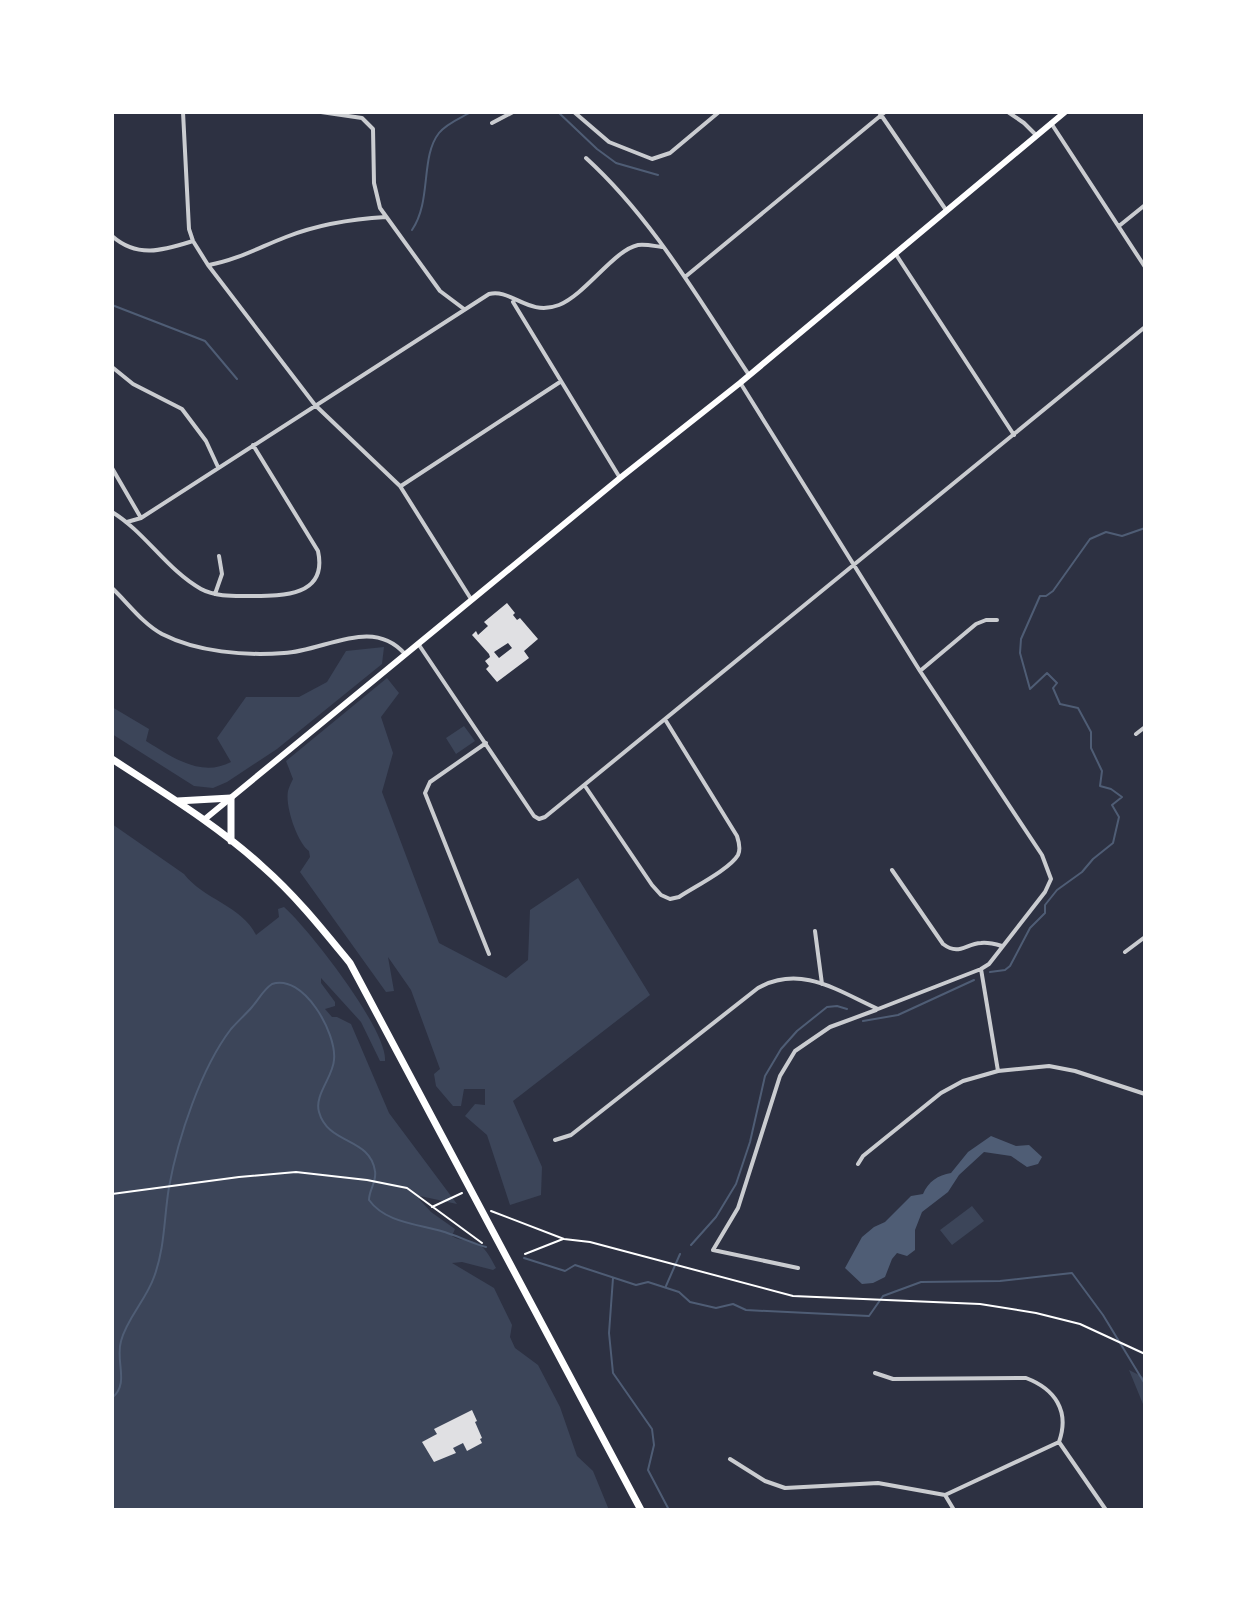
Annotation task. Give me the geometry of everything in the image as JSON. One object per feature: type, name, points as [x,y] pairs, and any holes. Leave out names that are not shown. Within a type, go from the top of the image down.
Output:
[{"type":"main road","points":[[205,819],[471,599],[740,383],[1065,112]]},
{"type":"main road","points":[[112,759],[205,819],[231,841],[274,878],[313,918],[350,963],[641,1510]]},
{"type":"main road","points":[[177,801],[231,798]]},
{"type":"main road","points":[[231,798],[231,841]]},
{"type":"street","points":[[183,112],[187,214],[193,241],[315,405],[400,486],[471,599]]},
{"type":"street","points":[[321,112],[362,118],[373,129],[376,197],[386,217],[440,291],[464,309]]},
{"type":"street","points":[[492,123],[513,112]]},
{"type":"street","points":[[574,112],[609,142],[652,159],[670,153],[719,112]]},
{"type":"street","points":[[1008,112],[1036,135]]},
{"type":"street","points":[[685,277],[882,113],[946,210]]},
{"type":"street","points":[[1051,123],[1145,267]]},
{"type":"street","points":[[586,158],[626,197],[685,277],[749,375]]},
{"type":"street","points":[[1119,226],[1145,205]]},
{"type":"street","points":[[208,265],[235,259],[288,236],[345,219],[386,217]]},
{"type":"street","points":[[112,236],[121,244],[151,252],[193,241]]},
{"type":"street","points":[[127,522],[141,518],[464,309],[496,292],[536,308],[555,306],[571,298],[630,248],[662,247]]},
{"type":"street","points":[[895,253],[1014,435]]},
{"type":"street","points":[[512,300],[620,478]]},
{"type":"street","points":[[418,643],[539,819],[545,817],[697,696],[711,680],[1145,327]]},
{"type":"street","points":[[112,367],[133,384],[182,409],[206,441],[218,467]]},
{"type":"street","points":[[400,486],[560,382]]},
{"type":"street","points":[[740,383],[920,671],[1048,867],[1051,879],[1045,892],[981,969],[830,1027],[795,1051],[780,1076],[738,1208],[713,1250],[798,1268]]},
{"type":"street","points":[[112,512],[127,522],[197,587],[215,594],[287,596],[299,591],[312,582],[320,569],[314,543],[253,445]]},
{"type":"street","points":[[112,468],[141,518]]},
{"type":"street","points":[[215,594],[222,574],[219,556]]},
{"type":"street","points":[[112,588],[161,633],[199,648],[281,653],[362,635],[384,637],[396,643],[405,654]]},
{"type":"street","points":[[920,671],[976,624],[997,620]]},
{"type":"street","points":[[585,786],[661,895],[670,899],[679,897],[730,864],[738,854],[740,845],[737,836],[666,721]]},
{"type":"street","points":[[1136,734],[1145,727]]},
{"type":"street","points":[[486,743],[430,782],[425,793],[489,954]]},
{"type":"street","points":[[892,870],[950,950],[960,951],[985,942],[1002,946]]},
{"type":"street","points":[[815,931],[822,984]]},
{"type":"street","points":[[1125,952],[1145,937]]},
{"type":"street","points":[[981,969],[998,1071]]},
{"type":"street","points":[[555,1140],[571,1135],[758,988],[786,977],[800,977],[878,1009]]},
{"type":"street","points":[[858,1164],[863,1156],[941,1093],[963,1081],[998,1071],[1049,1066],[1075,1071],[1145,1094]]},
{"type":"street","points":[[875,1373],[893,1379],[1026,1378],[1041,1383],[1055,1394],[1064,1417],[1059,1442],[1106,1510]]},
{"type":"street","points":[[730,1459],[765,1481],[785,1488],[878,1483],[945,1495],[1059,1442]]},
{"type":"street","points":[[945,1495],[954,1510]]},
{"type":"path","points":[[112,1194],[296,1172],[367,1180],[407,1188],[482,1243]]},
{"type":"path","points":[[431,1208],[471,1189]]},
{"type":"path","points":[[482,1208],[564,1239],[590,1242],[793,1296],[980,1304],[1080,1324],[1145,1354]]},
{"type":"path","points":[[525,1254],[564,1239]]},
{"type":"shaded area","points":[[384,647],[382,664],[277,749],[213,788],[194,786],[112,734],[112,707],[149,729],[146,741],[166,753],[198,767],[220,766],[231,762],[217,738],[246,697],[299,697],[327,682],[346,651]]},
{"type":"shaded area","points":[[387,678],[399,693],[381,717],[393,753],[382,792],[439,943],[506,978],[528,960],[530,910],[578,878],[650,995],[513,1101],[542,1167],[541,1195],[510,1205],[487,1135],[465,1116],[475,1104],[485,1105],[485,1089],[464,1089],[461,1106],[453,1106],[436,1086],[434,1074],[440,1069],[411,990],[388,957],[394,991],[386,992],[300,872],[310,857],[290,814],[288,791],[293,779],[286,761]]},
{"type":"shaded area","points":[[464,726],[475,741],[456,754],[446,738]]},
{"type":"shaded area","points":[[112,824],[242,917],[256,935],[279,917],[278,909],[284,907],[345,980],[374,1027],[383,1046],[385,1061],[380,1061],[361,1022],[321,978],[321,983],[335,1002],[335,1006],[325,1009],[332,1017],[351,1024],[389,1113],[457,1204],[420,1196],[419,1199],[455,1229],[452,1236],[477,1243],[489,1256],[496,1268],[493,1270],[462,1262],[452,1263],[494,1288],[512,1325],[510,1337],[515,1348],[538,1365],[560,1407],[577,1456],[593,1471],[609,1510],[112,1510]]},
{"type":"shaded area","points":[[991,1136],[1016,1146],[1029,1145],[1042,1157],[1038,1164],[1027,1167],[1011,1156],[984,1152],[959,1175],[948,1192],[922,1212],[915,1230],[915,1250],[907,1256],[897,1253],[885,1277],[862,1284],[845,1268],[862,1237],[885,1222],[911,1196],[923,1194],[934,1180],[951,1173],[968,1152]]},
{"type":"shaded area","points":[[972,1206],[984,1221],[952,1245],[940,1230]]},
{"type":"shaded area","points":[[1129,1370],[1145,1378],[1145,1409]]},
{"type":"building","points":[[507,603],[517,620],[520,618],[538,639],[524,651],[529,658],[497,682],[486,669],[489,666],[485,661],[489,654],[472,635],[476,631],[478,635],[488,626],[484,622]],"holes":[[[508,643],[512,648],[499,658],[494,652]]]},
{"type":"building","points":[[472,1410],[482,1443],[467,1451],[463,1443],[453,1448],[456,1453],[434,1462],[422,1442],[437,1434],[434,1429]]},
{"type":"waterway","points":[[412,230],[422,206],[433,143],[446,126],[471,112]]},
{"type":"waterway","points":[[558,112],[616,163],[658,175]]},
{"type":"waterway","points":[[112,305],[205,341],[237,379]]},
{"type":"waterway","points":[[990,972],[1010,966],[1030,928],[1045,913],[1045,905],[1057,890],[1113,843],[1119,817],[1112,805],[1122,797],[1100,786],[1102,771],[1091,748],[1091,732],[1078,708],[1060,704],[1053,688],[1057,683],[1047,673],[1030,689],[1020,653],[1021,639],[1040,596],[1053,591],[1090,539],[1106,532],[1122,536],[1145,528]]},
{"type":"waterway","points":[[863,1021],[898,1015],[974,980]]},
{"type":"waterway","points":[[112,1398],[120,1386],[121,1341],[158,1266],[173,1168],[192,1104],[220,1045],[272,984],[284,983],[295,987],[306,996],[324,1021],[334,1060],[319,1099],[319,1112],[331,1130],[357,1146],[372,1160],[375,1175],[369,1200],[396,1219],[486,1247]]},
{"type":"waterway","points":[[691,1245],[716,1217],[736,1184],[750,1142],[765,1076],[781,1049],[797,1031],[827,1007],[847,1009]]},
{"type":"waterway","points":[[666,1286],[680,1254]]},
{"type":"waterway","points":[[524,1258],[565,1271],[575,1265],[636,1285],[648,1282],[679,1292],[690,1302],[716,1308],[733,1304],[746,1310],[869,1316],[883,1296],[921,1282],[1000,1281],[1072,1273],[1103,1315],[1145,1384]]},
{"type":"waterway","points":[[613,1278],[609,1333],[613,1373],[652,1429],[654,1445],[648,1470],[669,1510]]}]
